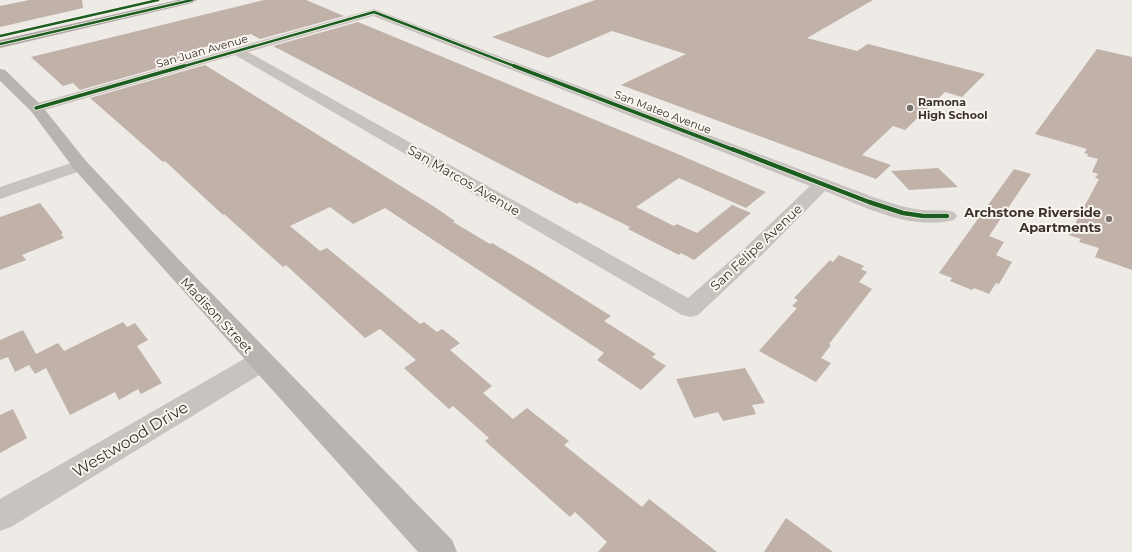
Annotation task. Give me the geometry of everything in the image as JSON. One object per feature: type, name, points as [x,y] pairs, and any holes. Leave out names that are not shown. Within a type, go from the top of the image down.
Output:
[{"type":"main road","points":[[0,36],[158,0]]},
{"type":"main road","points":[[0,44],[192,0]]},
{"type":"main road","name":"Madison Street","points":[[0,73],[36,108],[80,165],[260,362],[440,552]]},
{"type":"street","name":"San Juan Avenue","points":[[36,108],[374,12]]},
{"type":"street","name":"San Mateo Avenue","points":[[374,12],[903,214],[947,216]]},
{"type":"street","name":"San Marcos Avenue","points":[[238,51],[690,309]]},
{"type":"street","points":[[0,193],[80,165]]},
{"type":"street","name":"San Felipe Avenue","points":[[690,309],[755,250],[822,184]]},
{"type":"street","name":"Westwood Drive","points":[[0,516],[260,362]]},
{"type":"building","points":[[29,0],[82,0],[83,8],[0,27],[0,6]]},
{"type":"building","points":[[264,0],[306,0],[344,16],[260,39],[251,34],[184,53],[193,58],[80,90],[73,83],[63,86],[31,57]]},
{"type":"building","points":[[595,0],[873,0],[807,38],[857,51],[868,44],[985,74],[962,97],[945,92],[905,130],[893,126],[862,155],[891,165],[876,179],[621,85],[686,54],[612,31],[548,58],[492,37]]},
{"type":"building","points":[[358,22],[766,192],[746,208],[679,178],[636,207],[674,226],[677,224],[697,233],[732,205],[751,213],[694,260],[681,253],[679,255],[628,229],[630,227],[579,202],[577,204],[273,46]]},
{"type":"building","points":[[1097,49],[1132,57],[1132,270],[1095,257],[1099,248],[1079,242],[1081,239],[1069,235],[1099,179],[1095,178],[1098,174],[1092,172],[1098,159],[1087,156],[1088,154],[1084,153],[1087,149],[1035,134]]},
{"type":"building","points":[[205,65],[433,206],[455,221],[453,222],[536,269],[611,316],[604,321],[656,354],[652,357],[666,366],[641,390],[597,360],[604,353],[385,208],[353,224],[330,207],[290,226],[320,251],[327,248],[420,324],[424,322],[437,332],[442,329],[460,343],[450,350],[492,386],[483,393],[513,419],[527,408],[569,441],[564,445],[642,507],[649,499],[717,552],[598,552],[607,542],[575,512],[570,517],[485,441],[489,438],[453,406],[449,409],[404,368],[416,360],[380,329],[365,338],[286,265],[283,267],[224,214],[223,215],[165,161],[163,162],[90,98]]},
{"type":"building","points":[[938,168],[958,187],[909,190],[891,171]]},
{"type":"building","points":[[1014,169],[1031,174],[989,236],[1004,242],[996,255],[1012,262],[999,284],[996,283],[989,294],[974,288],[972,290],[950,281],[952,278],[939,273]]},
{"type":"building","points":[[40,203],[63,233],[61,234],[64,238],[22,255],[26,260],[0,270],[0,217]]},
{"type":"building","points":[[839,255],[864,266],[861,269],[867,272],[859,282],[872,289],[829,344],[831,345],[821,358],[831,363],[816,382],[759,351],[797,308],[792,306],[798,300],[794,298],[830,260],[833,262]]},
{"type":"building","points":[[123,322],[127,327],[135,323],[148,340],[137,346],[162,383],[141,394],[138,389],[119,400],[115,392],[70,415],[46,368],[35,374],[29,365],[15,372],[8,357],[0,360],[0,340],[23,330],[36,354],[58,343],[64,351]]},
{"type":"building","points":[[745,368],[765,403],[752,405],[756,414],[723,421],[718,412],[694,418],[676,379]]},
{"type":"building","points":[[13,409],[27,438],[0,453],[0,415]]},
{"type":"building","points":[[786,518],[833,552],[764,552]]},
{"type":"cycle path","points":[[0,36],[158,0]]},
{"type":"cycle path","points":[[0,44],[192,0]]},
{"type":"cycle path","points":[[36,108],[374,12],[869,202],[903,213],[923,216],[947,216]]},
{"type":"place","name":"Ramona High School","points":[[910,108]]},
{"type":"place","name":"Archstone Riverside Apartments","points":[[1109,219]]}]
